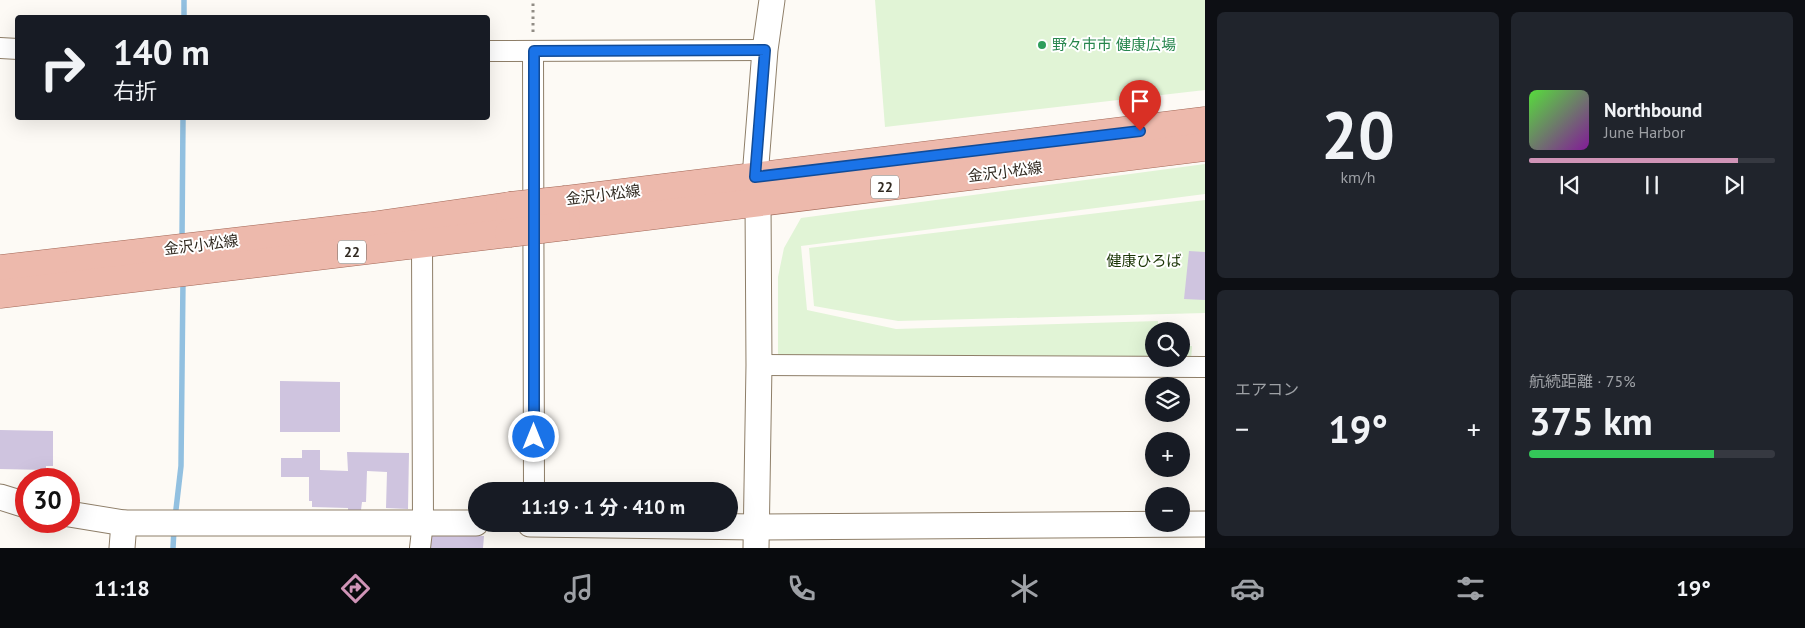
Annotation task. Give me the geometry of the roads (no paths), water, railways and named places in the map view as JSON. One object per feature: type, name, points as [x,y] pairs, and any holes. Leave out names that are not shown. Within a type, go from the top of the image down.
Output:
[{"type":"main road","name":"金沢小松線","points":[[756,190],[1205,121]]},
{"type":"main road","name":"金沢小松線","points":[[0,269],[422,243],[509,233],[566,213],[756,190],[1205,147]]},
{"type":"main road","name":"金沢小松線","points":[[0,294],[371,226],[510,206],[566,213]]},
{"type":"street","points":[[756,537],[760,365],[756,190],[765,50],[772,0]]},
{"type":"street","points":[[0,48],[15,49]]},
{"type":"street","points":[[490,51],[765,50]]},
{"type":"street","points":[[534,51],[534,482]]},
{"type":"street","points":[[420,548],[423,522],[422,243]]},
{"type":"street","points":[[760,365],[1205,367]]},
{"type":"street","points":[[0,497],[15,502]]},
{"type":"street","points":[[80,516],[124,523],[468,523]]},
{"type":"street","points":[[122,548],[124,523]]},
{"type":"street","points":[[669,532],[756,537],[1205,524]]},
{"type":"waterway","points":[[184,0],[184,15]]},
{"type":"waterway","points":[[182,240],[183,120]]},
{"type":"waterway","points":[[175,518],[181,466],[183,280]]},
{"type":"waterway","points":[[173,548],[174,529]]},
{"type":"place","name":"野々市市 健康広場","points":[[1042,45]]},
{"type":"park label","name":"健康ひろば","points":[[1144,261]]}]
